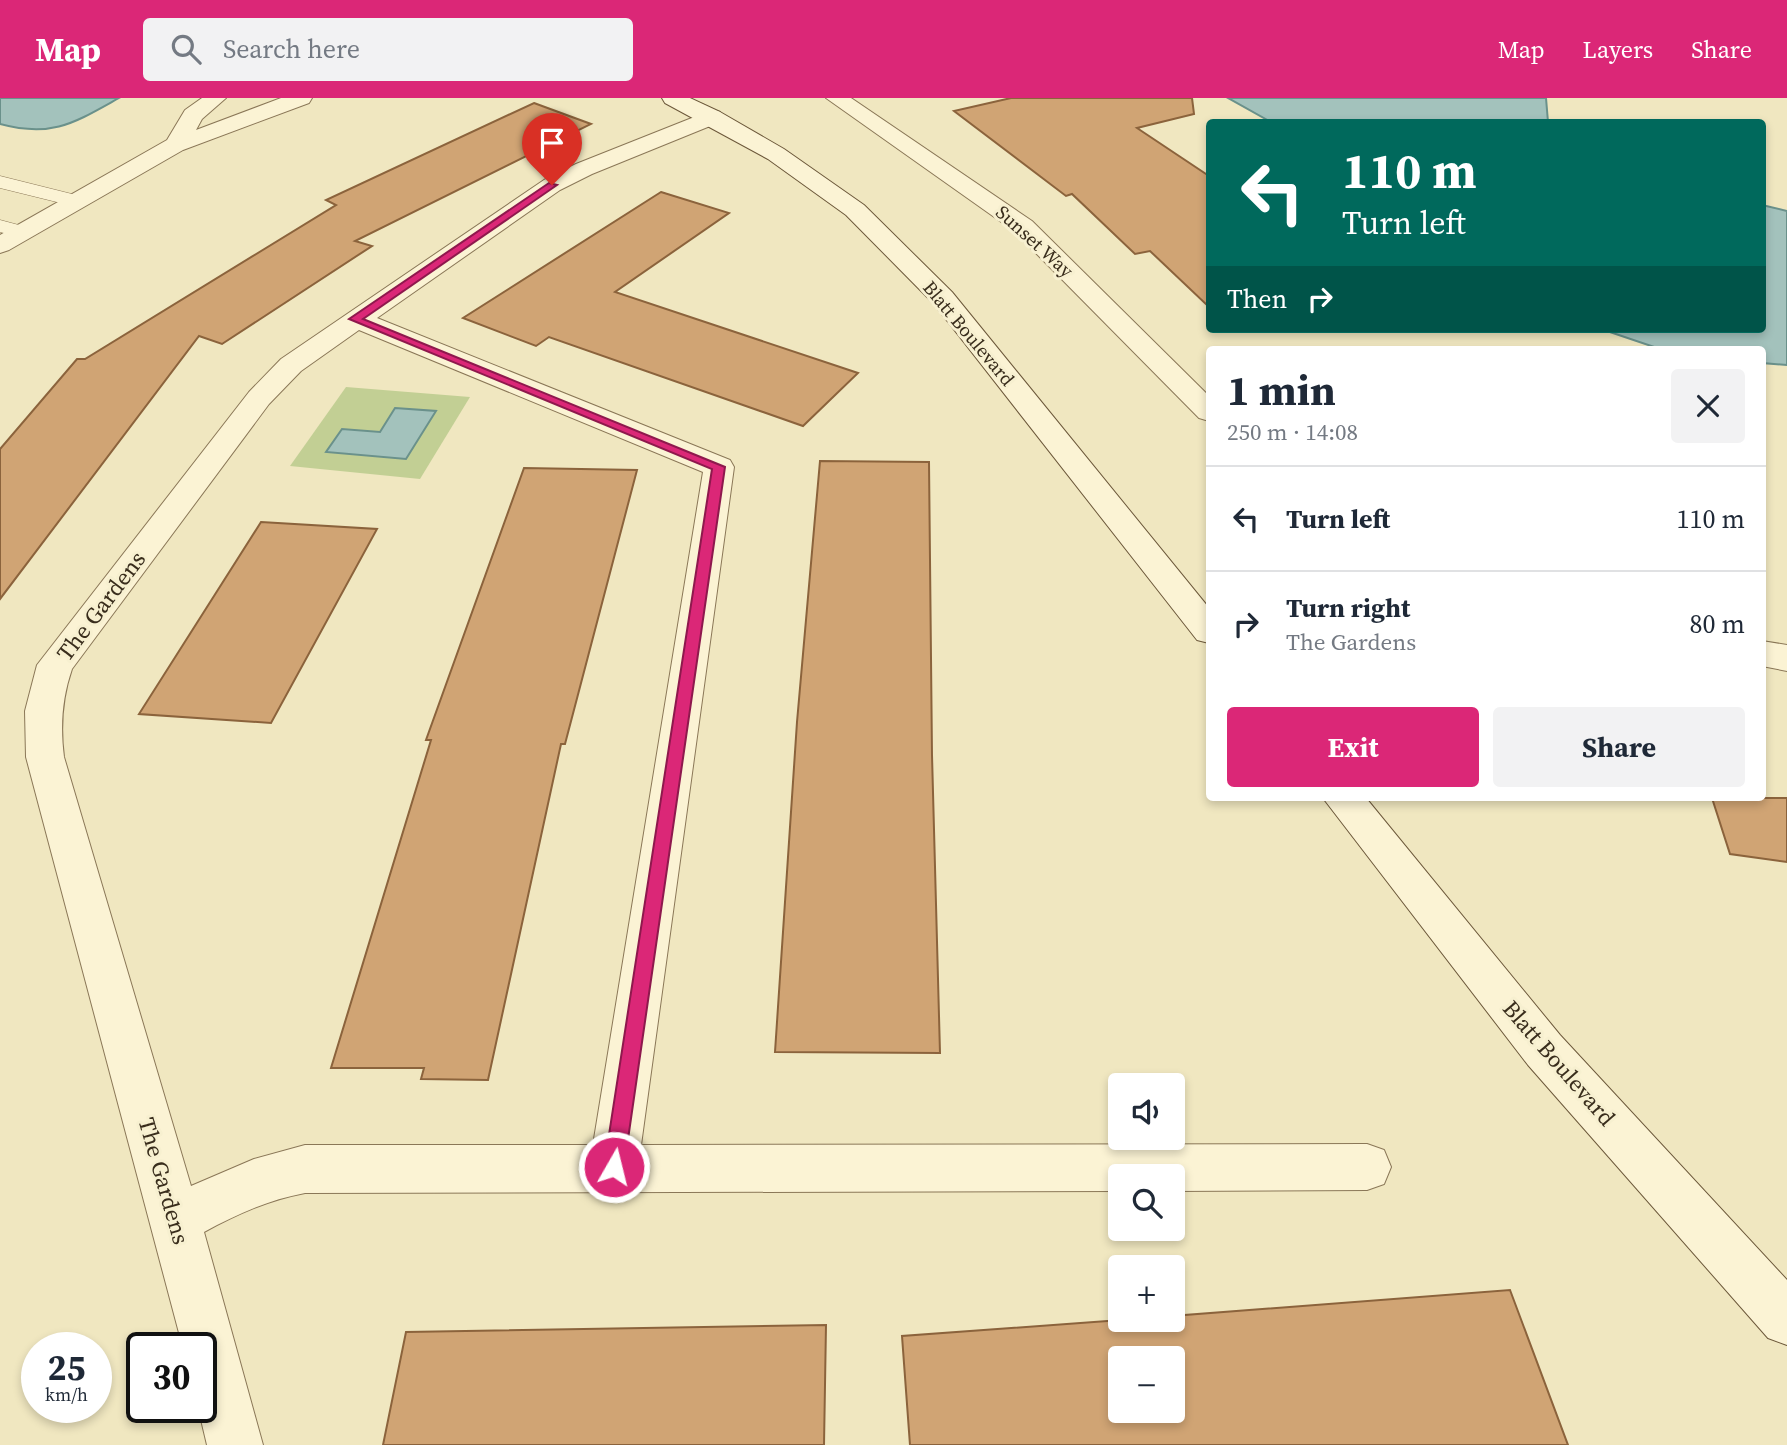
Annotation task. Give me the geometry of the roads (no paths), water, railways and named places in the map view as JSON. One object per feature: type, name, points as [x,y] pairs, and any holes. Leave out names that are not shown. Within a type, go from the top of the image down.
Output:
[{"type":"street","points":[[175,145],[193,115],[215,98]]},
{"type":"street","points":[[0,245],[11,229],[77,201],[175,145],[301,98]]},
{"type":"street","name":"Blatt Boulevard","points":[[673,98],[776,154],[855,210],[943,298],[1206,627]]},
{"type":"street","name":"Sunset Way","points":[[838,98],[1023,226],[1206,409]]},
{"type":"street","name":"The Gardens","points":[[235,1445],[176,1220],[54,794],[41,728],[43,705],[55,665],[258,398],[291,365],[552,185],[584,169],[712,117]]},
{"type":"street","points":[[355,319],[719,467],[614,1167]]},
{"type":"street","points":[[1766,654],[1787,657]]},
{"type":"street","name":"Blatt Boulevard","points":[[1345,801],[1544,1050],[1787,1319]]},
{"type":"street","points":[[176,1220],[243,1185],[279,1173],[305,1169],[1367,1167]]},
{"type":"lane","points":[[0,182],[77,201]]},
{"type":"water","points":[[0,98],[119,98],[62,126],[34,129],[0,124]]},
{"type":"water","points":[[1228,98],[1546,98],[1548,119],[1266,119]]},
{"type":"water","points":[[1766,206],[1787,211],[1787,365],[1766,363],[1766,346],[1651,346],[1613,333],[1766,333]]},
{"type":"water","points":[[395,408],[436,411],[406,459],[326,452],[342,429],[380,432]]}]
